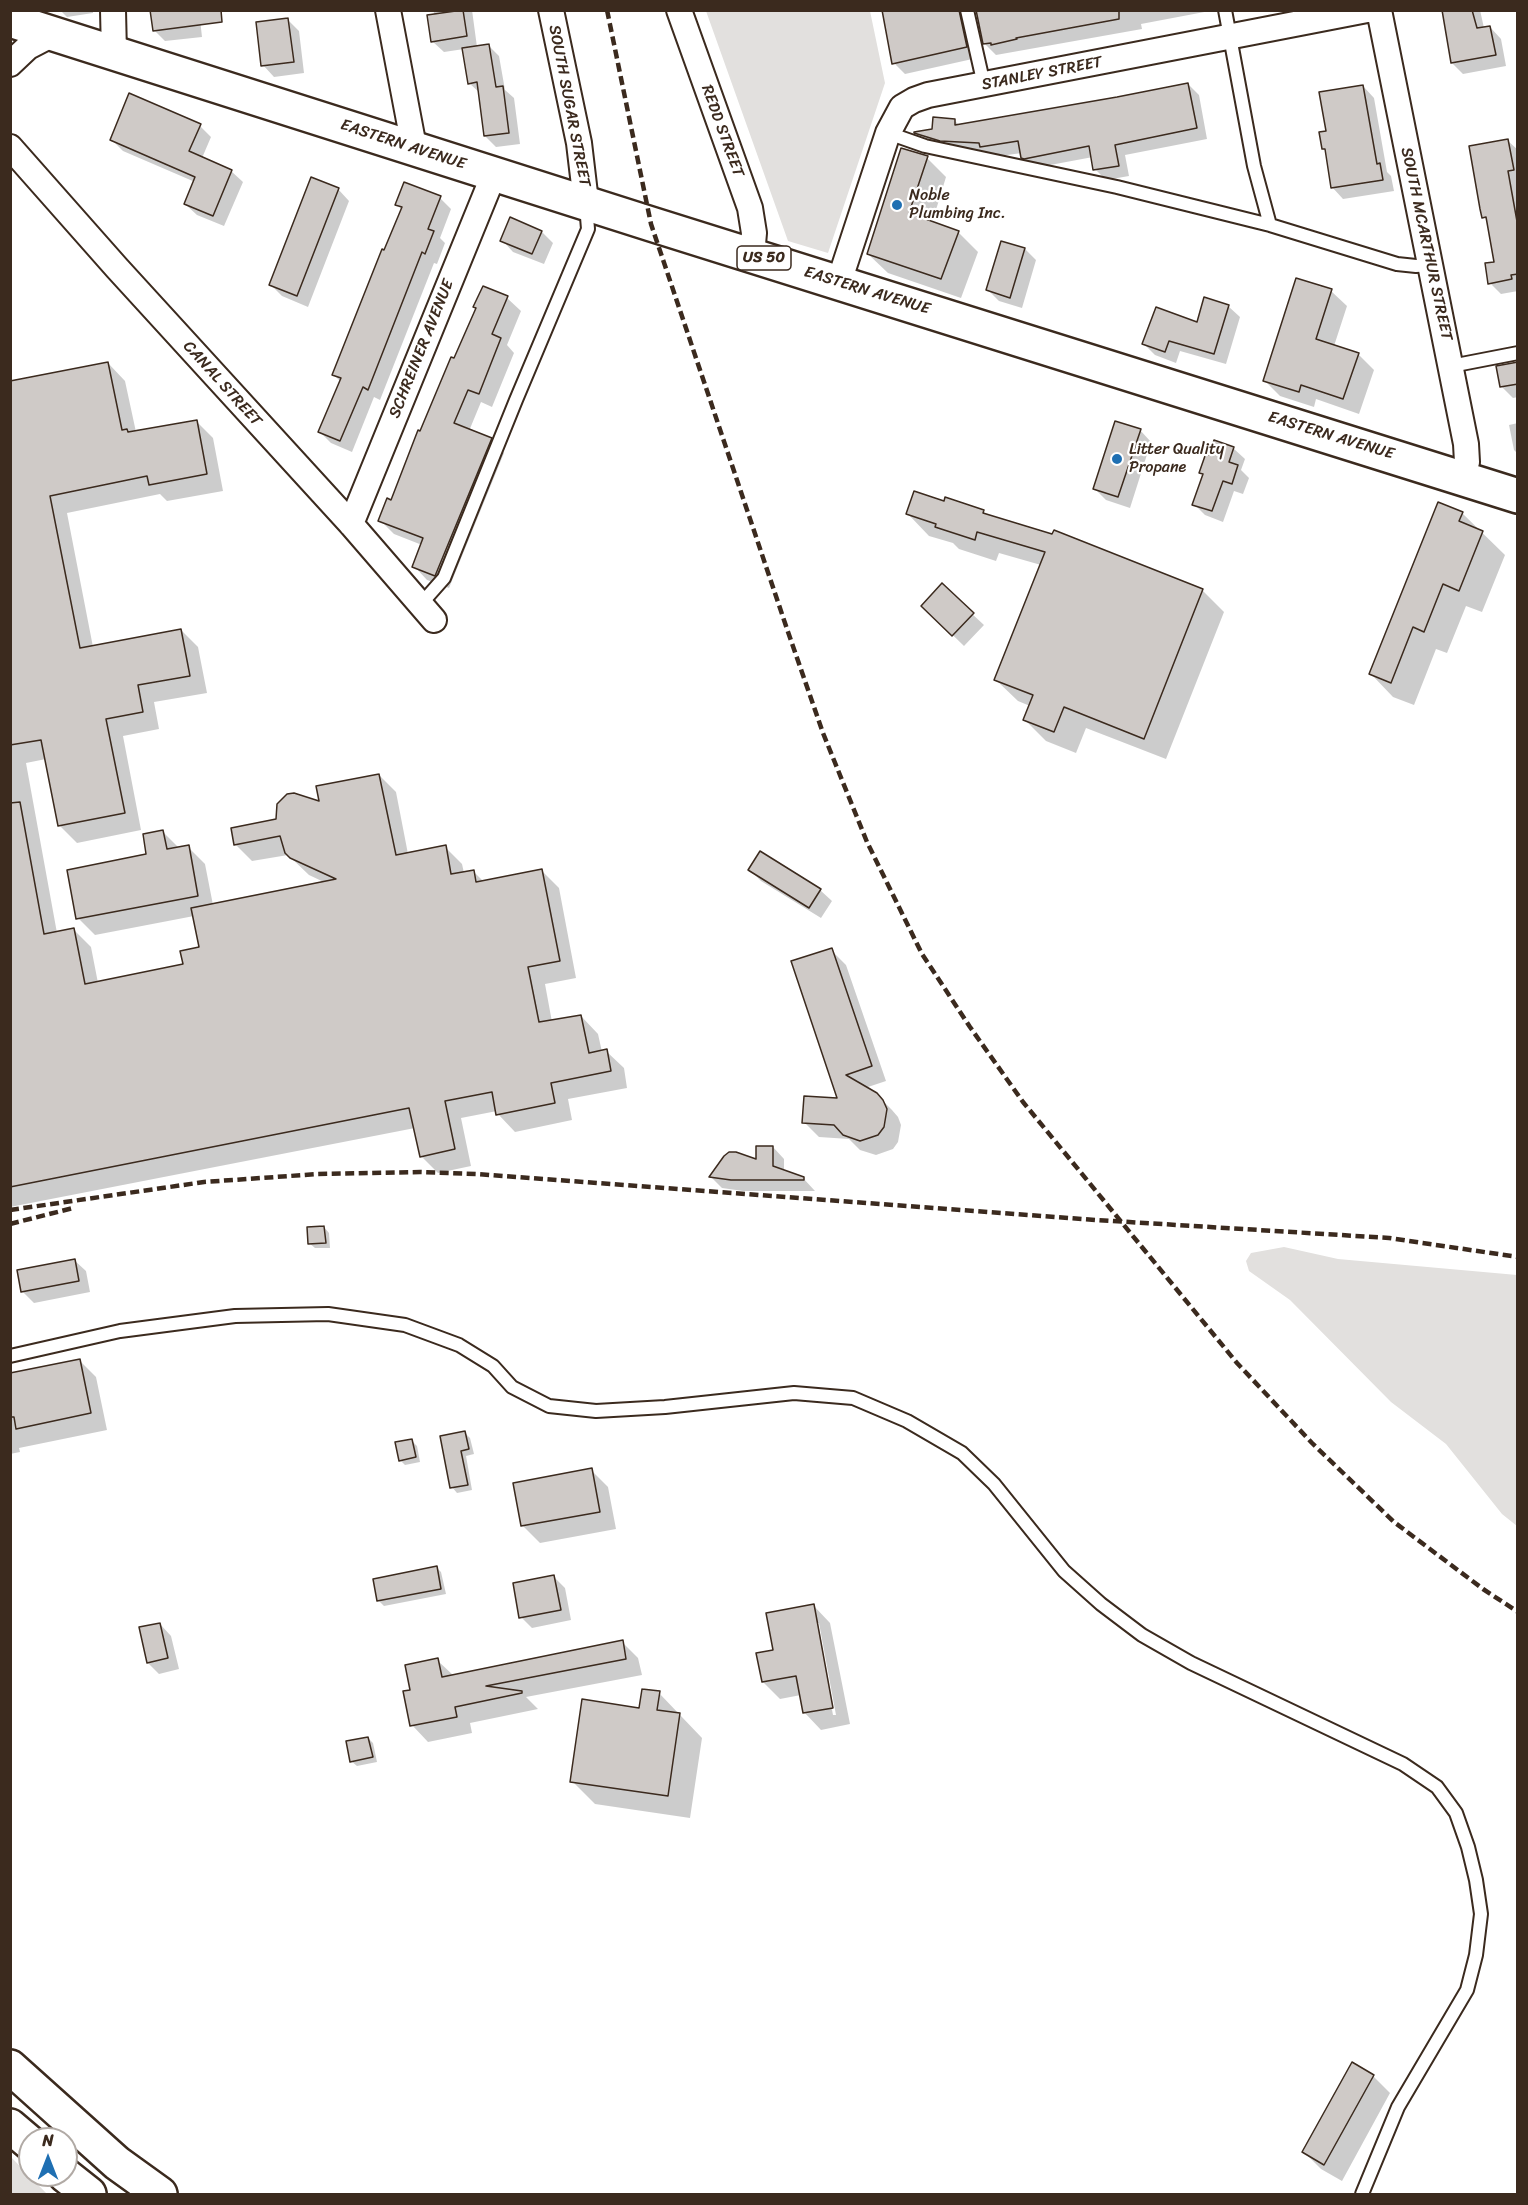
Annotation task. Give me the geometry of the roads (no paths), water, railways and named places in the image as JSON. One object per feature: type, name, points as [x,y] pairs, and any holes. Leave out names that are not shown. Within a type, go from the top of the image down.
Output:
[{"type":"main road","name":"EASTERN AVENUE","points":[[10,20],[1518,496]]},
{"type":"main road","points":[[10,2067],[117,2163],[160,2194]]},
{"type":"street","points":[[113,10],[114,54]]},
{"type":"street","points":[[388,10],[414,147]]},
{"type":"street","name":"SOUTH SUGAR STREET","points":[[551,10],[579,143],[586,202]]},
{"type":"street","name":"REDD STREET","points":[[679,10],[750,208],[754,233],[752,255]]},
{"type":"street","name":"STANLEY STREET","points":[[839,282],[888,133],[902,107],[914,100],[928,95],[1367,10]]},
{"type":"street","name":"SOUTH MCARTHUR STREET","points":[[1379,10],[1466,444],[1467,462],[1462,477]]},
{"type":"street","points":[[10,64],[28,47],[53,34]]},
{"type":"street","name":"CANAL STREET","points":[[10,147],[428,612]]},
{"type":"street","name":"SCHREINER AVENUE","points":[[351,524],[494,174]]},
{"type":"lane","points":[[967,10],[984,85]]},
{"type":"lane","points":[[1225,10],[1254,166],[1270,225]]},
{"type":"lane","points":[[888,133],[925,147],[1117,188],[1270,225],[1397,264],[1430,265]]},
{"type":"lane","points":[[428,612],[588,229],[586,202]]},
{"type":"lane","points":[[1451,366],[1518,353]]},
{"type":"lane","points":[[10,1356],[120,1332],[235,1316],[328,1314],[405,1326],[459,1345],[493,1366],[512,1387],[549,1406],[596,1411],[665,1407],[794,1394],[853,1398],[907,1421],[962,1453],[994,1484],[1064,1571],[1101,1604],[1142,1635],[1191,1663],[1403,1764],[1437,1787],[1456,1813],[1468,1847],[1478,1891],[1480,1914],[1476,1955],[1467,1990],[1398,2107],[1362,2194]]},
{"type":"railway","points":[[607,10],[651,224],[823,733],[867,842],[922,954],[1023,1102],[1237,1363],[1312,1443],[1394,1522],[1483,1589],[1518,1612]]},
{"type":"railway","points":[[10,1210],[204,1182],[318,1174],[420,1172],[476,1174],[1096,1220],[1389,1238],[1518,1257]]},
{"type":"railway","points":[[10,1224],[73,1208]]},
{"type":"place","name":"Noble Plumbing Inc.","points":[[897,205]]},
{"type":"place","name":"Litter Quality Propane","points":[[1117,459]]}]
